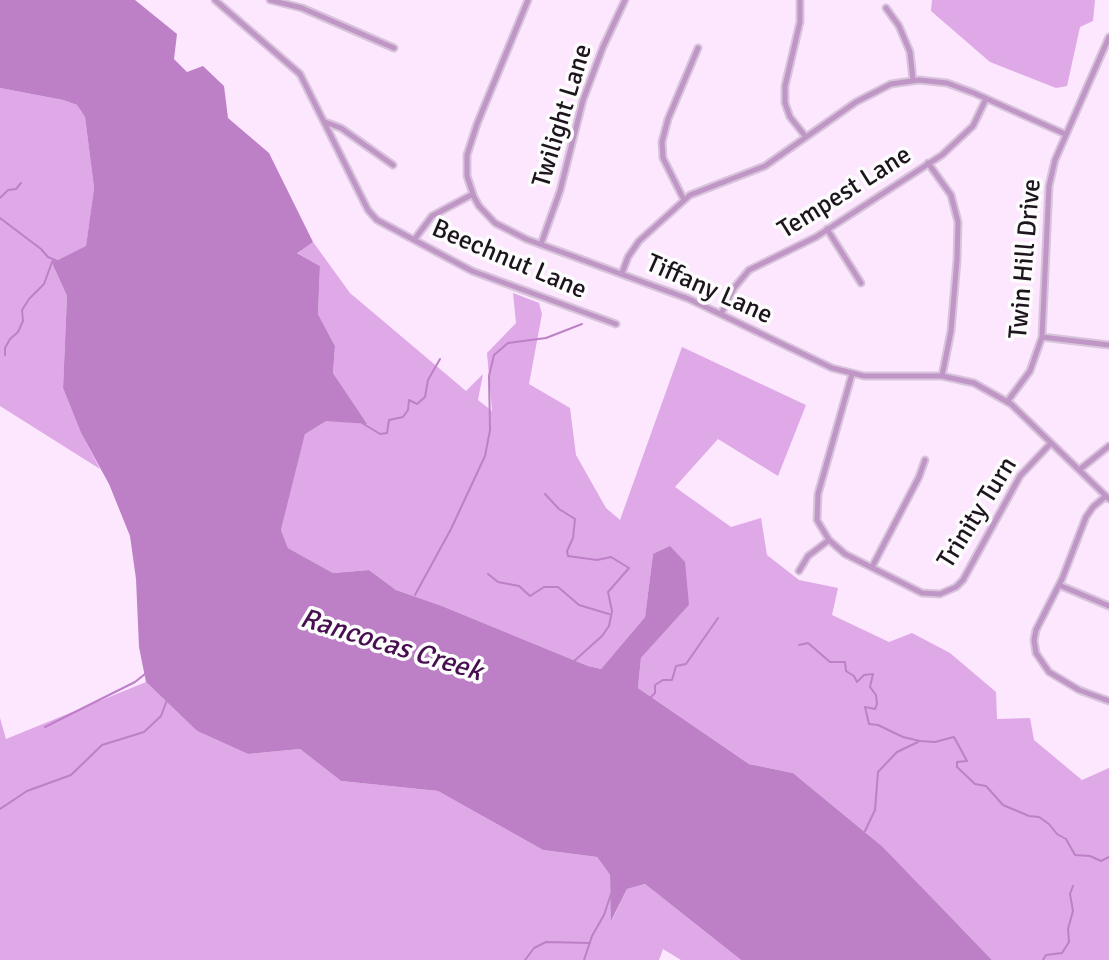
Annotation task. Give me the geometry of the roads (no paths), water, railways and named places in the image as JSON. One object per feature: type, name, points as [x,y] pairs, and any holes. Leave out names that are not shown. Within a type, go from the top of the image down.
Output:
[{"type":"street","name":"Beechnut Lane","points":[[215,0],[223,3],[296,68],[305,80],[370,214],[382,224],[472,271],[615,324]]},
{"type":"street","points":[[270,0],[302,8],[394,48]]},
{"type":"street","name":"Tiffany Lane","points":[[528,0],[470,144],[467,166],[473,194],[495,223],[515,235],[622,273],[721,314],[802,355],[852,374],[887,378],[942,376],[974,383],[1007,401],[1108,498]]},
{"type":"street","name":"Twilight Lane","points":[[541,244],[560,191],[583,100],[610,29],[625,0]]},
{"type":"street","points":[[800,0],[800,22],[785,86],[785,103],[790,117],[806,137]]},
{"type":"street","points":[[886,8],[899,26],[910,52],[913,80]]},
{"type":"street","name":"Twin Hill Drive","points":[[1007,401],[1030,371],[1042,337],[1049,186],[1055,160],[1109,37]]},
{"type":"street","points":[[684,200],[663,158],[662,142],[671,112],[698,48]]},
{"type":"street","points":[[622,273],[628,257],[639,241],[684,200],[696,192],[765,166],[873,92],[891,84],[913,80],[947,83],[1065,134]]},
{"type":"street","name":"Tempest Lane","points":[[721,314],[734,288],[749,270],[799,246],[928,163],[969,131],[986,99]]},
{"type":"street","points":[[325,122],[341,128],[393,164]]},
{"type":"street","points":[[928,163],[951,194],[958,222],[951,323],[942,376]]},
{"type":"street","points":[[414,240],[436,213],[473,194]]},
{"type":"street","points":[[827,229],[861,283]]},
{"type":"street","points":[[1042,337],[1109,345]]},
{"type":"street","points":[[799,571],[808,556],[829,540],[817,520],[818,494],[852,374]]},
{"type":"street","name":"Trinity Turn","points":[[829,540],[845,554],[922,593],[940,594],[956,587],[963,580],[1020,476],[1051,443]]},
{"type":"street","points":[[1079,470],[1109,446]]},
{"type":"street","points":[[872,567],[919,477],[925,460]]},
{"type":"street","points":[[1108,498],[1093,507],[1086,517],[1059,585],[1036,631],[1036,653],[1044,666],[1063,682],[1109,701]]},
{"type":"street","points":[[1059,585],[1109,606]]},
{"type":"water","name":"Rancocas Creek","points":[[0,0],[135,0],[177,34],[174,59],[187,72],[203,66],[224,86],[228,118],[269,153],[313,242],[297,253],[320,266],[318,314],[335,346],[333,373],[367,424],[326,421],[305,434],[281,530],[288,548],[333,573],[369,570],[396,590],[601,669],[645,617],[653,554],[670,546],[685,562],[689,605],[641,658],[638,688],[749,764],[793,773],[883,847],[992,960],[741,960],[645,884],[627,889],[611,921],[610,875],[597,857],[543,850],[438,791],[341,781],[300,749],[248,754],[197,731],[146,682],[139,647],[136,579],[130,536],[109,484],[81,433],[63,388],[67,296],[52,263],[86,246],[94,188],[85,117],[77,105],[63,100],[0,88]]},
{"type":"waterway","points":[[0,198],[21,183]]},
{"type":"waterway","points":[[0,218],[48,257],[57,261]]},
{"type":"waterway","points":[[5,355],[5,348],[23,321],[22,310],[44,284],[54,261]]},
{"type":"waterway","points":[[415,595],[451,529],[485,456],[490,430],[489,376],[494,355],[508,343],[546,338],[582,324]]},
{"type":"waterway","points":[[362,423],[380,434],[387,433],[389,420],[403,417],[408,410],[409,400],[417,404],[425,397],[428,380],[440,359]]},
{"type":"waterway","points":[[545,494],[559,509],[575,519],[568,556],[597,560],[611,557],[629,568],[608,592],[612,611],[609,626],[602,636],[573,662]]},
{"type":"waterway","points":[[488,574],[498,582],[519,586],[530,596],[544,587],[558,587],[579,605],[609,614]]},
{"type":"waterway","points":[[650,698],[655,693],[655,685],[663,680],[672,680],[676,666],[686,664],[718,618]]},
{"type":"waterway","points":[[799,645],[808,643],[830,662],[845,662],[846,671],[854,676],[857,682],[864,675],[873,674],[870,687],[876,695],[877,704],[875,709],[865,707],[869,724],[920,741],[935,742],[954,737],[967,761],[957,762],[957,767],[975,784],[986,786],[1003,805],[1029,816],[1039,817],[1049,824],[1057,834],[1066,839],[1075,855],[1090,856],[1101,861],[1109,857]]},
{"type":"waterway","points":[[45,727],[135,682],[145,674]]},
{"type":"waterway","points":[[0,809],[27,791],[71,775],[102,745],[144,732],[161,716],[167,700]]},
{"type":"waterway","points":[[865,831],[875,810],[878,772],[897,752],[918,742]]},
{"type":"waterway","points":[[1043,960],[1046,955],[1062,953],[1069,942],[1068,929],[1073,911],[1070,894],[1073,886]]},
{"type":"waterway","points":[[584,960],[611,894]]},
{"type":"waterway","points":[[525,960],[534,948],[546,942],[590,943]]}]
